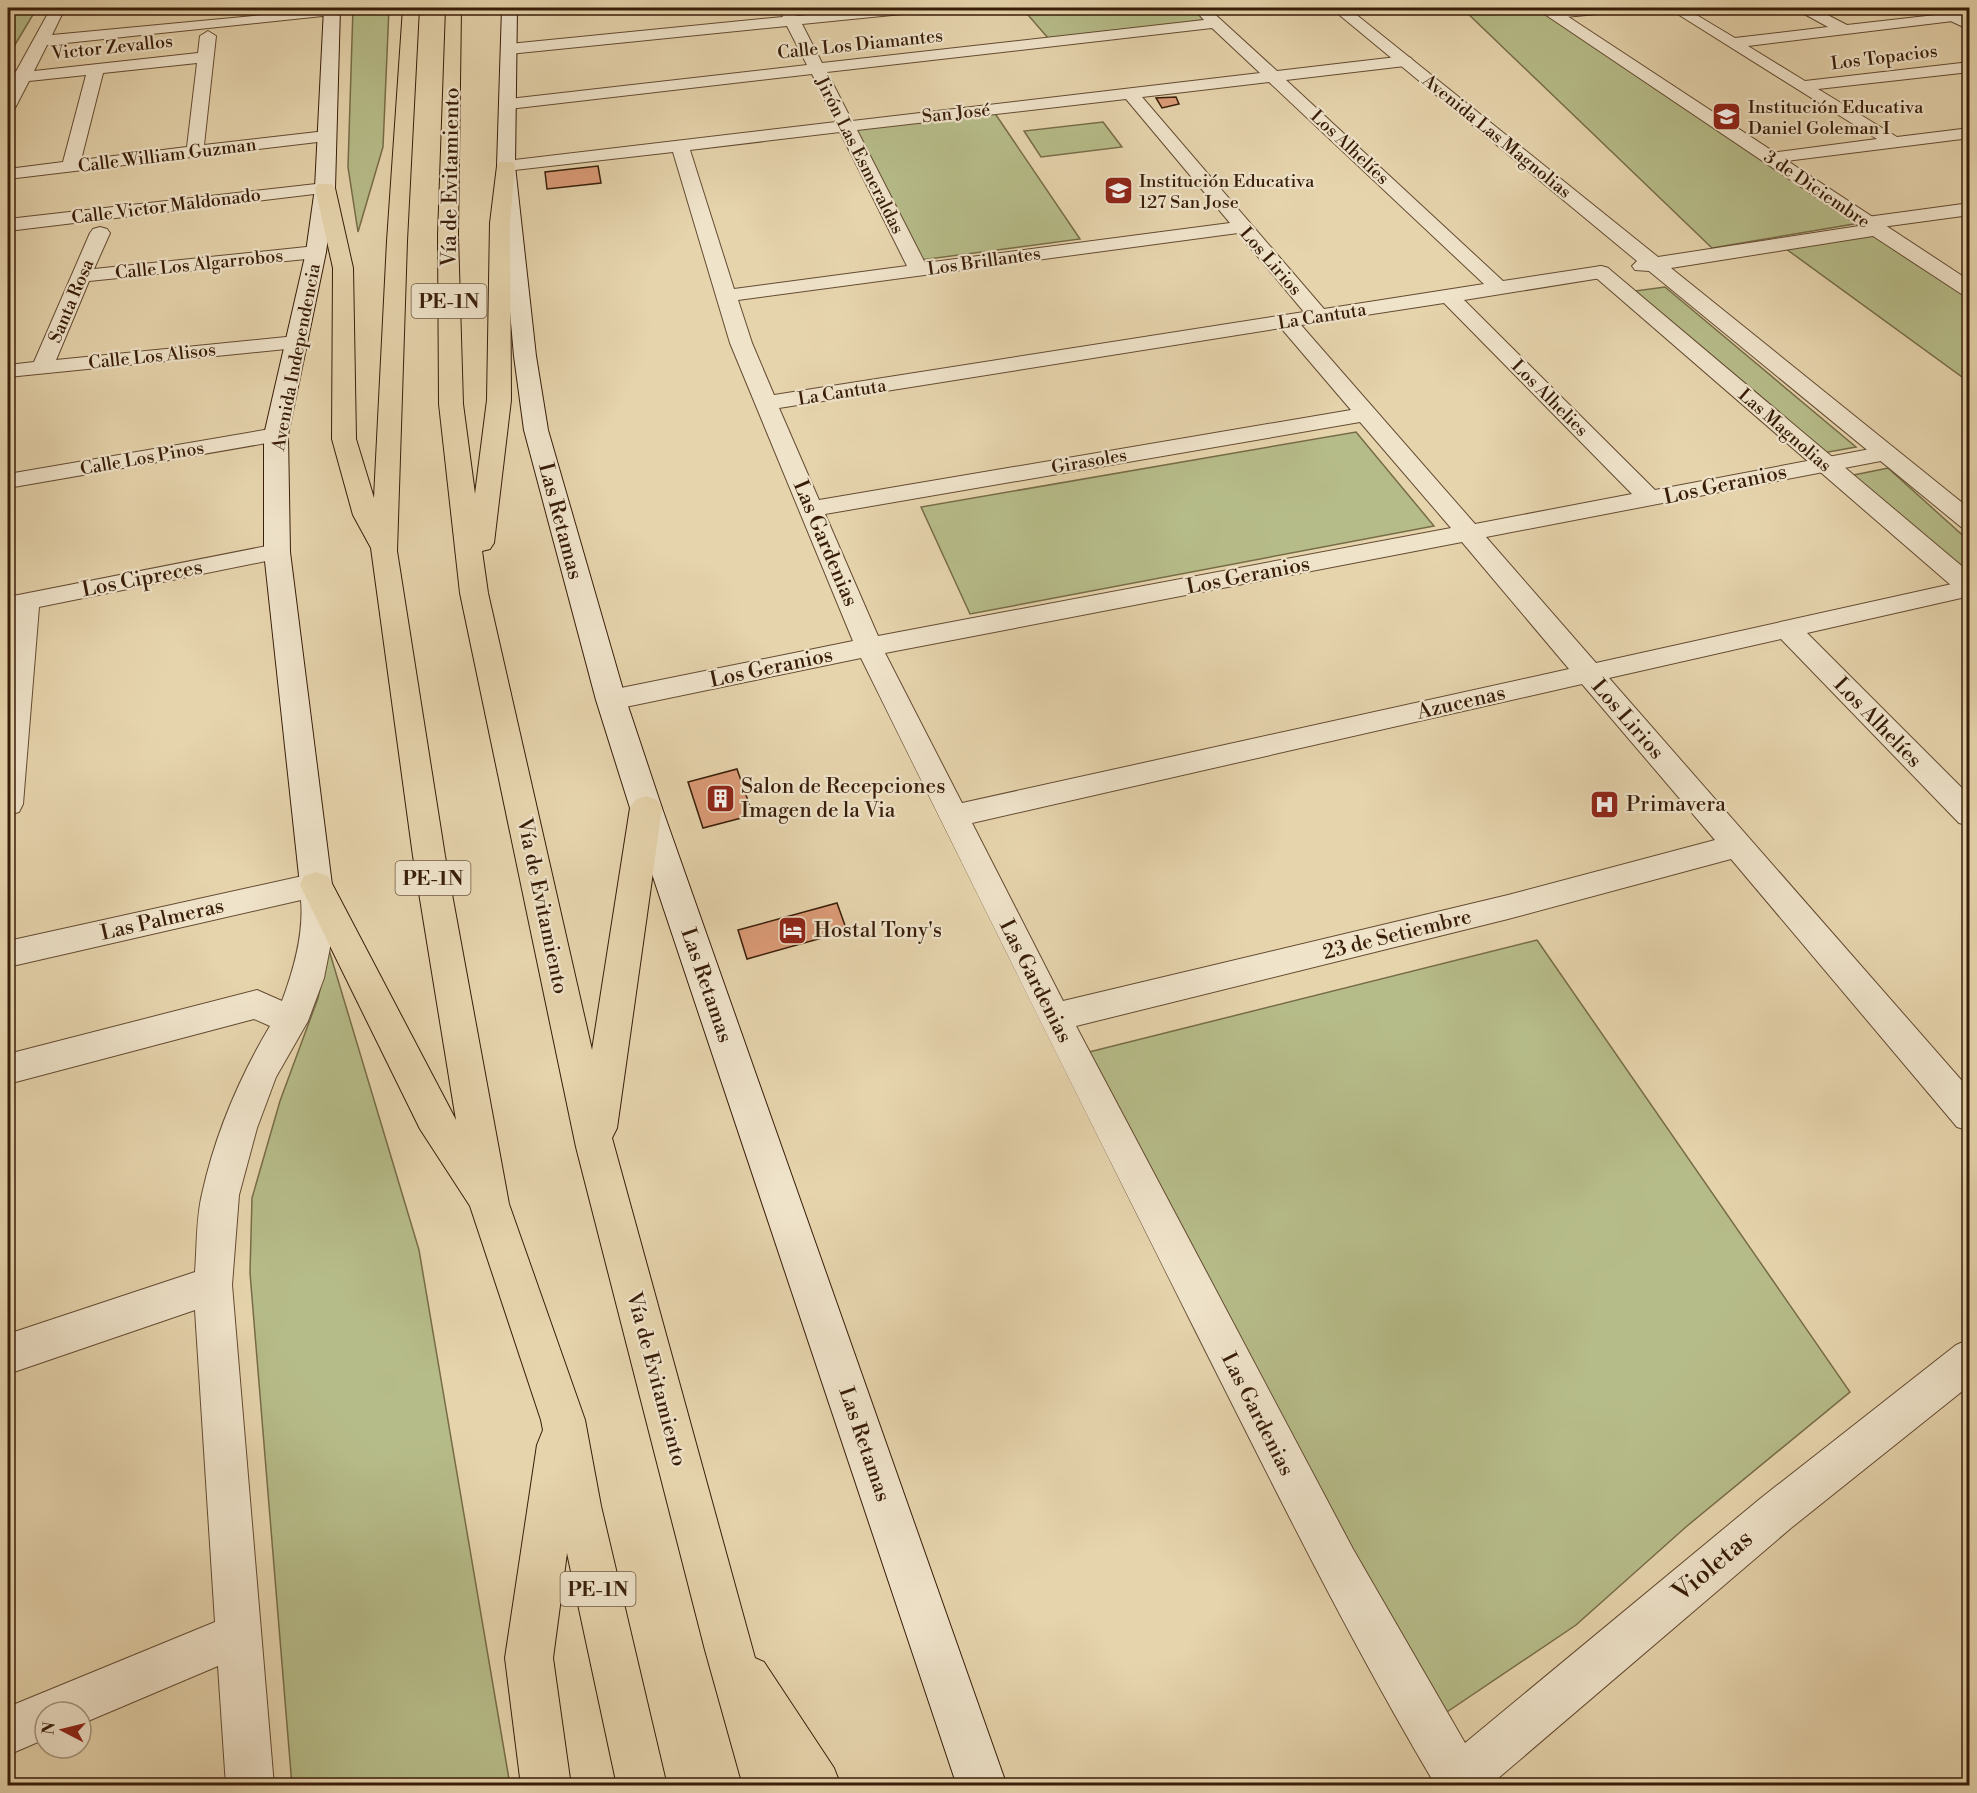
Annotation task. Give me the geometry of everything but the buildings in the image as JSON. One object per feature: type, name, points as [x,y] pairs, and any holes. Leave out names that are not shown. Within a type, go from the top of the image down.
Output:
[{"type":"highway","name":"PE-1N","points":[[411,8],[397,241],[384,551],[429,856],[489,1204],[563,1420],[579,1506],[642,1785]]},
{"type":"highway","name":"Vía de Evitamiento","points":[[453,8],[448,235],[451,404],[474,592],[595,1147],[729,1650],[768,1785]]},
{"type":"highway","points":[[474,592],[499,400],[500,223],[506,166]]},
{"type":"highway","points":[[325,188],[343,268],[344,439],[366,515],[384,551]]},
{"type":"highway","points":[[595,1147],[646,808]]},
{"type":"highway","points":[[316,885],[433,1117],[489,1204]]},
{"type":"highway","points":[[546,1785],[529,1658],[563,1420]]},
{"type":"highway","points":[[729,1650],[816,1785]]},
{"type":"main road","name":"Las Retamas","points":[[509,8],[506,166],[525,356],[536,430],[610,700],[982,1785]]},
{"type":"main road","name":"Avenida Las Magnolias","points":[[1339,8],[1655,264]]},
{"type":"main road","points":[[1935,8],[1970,25]]},
{"type":"main road","name":"Avenida Independencia","points":[[316,885],[277,552],[274,492],[276,435],[316,252],[325,188],[332,9]]},
{"type":"main road","name":"3 de Diciembre","points":[[1550,11],[1966,286]]},
{"type":"main road","name":"La Cantuta","points":[[1601,272],[1872,226]]},
{"type":"main road","points":[[1655,264],[1970,522]]},
{"type":"main road","name":"Las Magnolias","points":[[1601,272],[1970,587]]},
{"type":"street","points":[[8,106],[39,41],[58,8]]},
{"type":"street","points":[[509,49],[789,14],[922,8]]},
{"type":"street","name":"Los Alhelíes","points":[[1199,8],[1499,288]]},
{"type":"street","points":[[1550,11],[1617,8]]},
{"type":"street","points":[[1675,8],[1893,142]]},
{"type":"street","points":[[1804,8],[1845,30]]},
{"type":"street","points":[[39,41],[208,15],[332,9]]},
{"type":"street","name":"Jirón Las Esmeraldas","points":[[789,14],[919,270]]},
{"type":"street","points":[[195,151],[207,57],[208,15]]},
{"type":"street","points":[[1734,43],[1953,17]]},
{"type":"street","name":"Calle Los Diamantes","points":[[508,104],[1216,23]]},
{"type":"street","name":"Victor Zevallos","points":[[21,77],[207,57]]},
{"type":"street","name":"San José","points":[[506,166],[1405,61]]},
{"type":"street","name":"Los Topacios","points":[[1803,86],[1970,67]]},
{"type":"street","points":[[71,166],[96,69]]},
{"type":"street","name":"Los Lirios","points":[[1131,94],[1319,317]]},
{"type":"street","points":[[1770,158],[1970,132]]},
{"type":"street","name":"Calle William Guzman","points":[[8,174],[326,136]]},
{"type":"street","name":"Las Gardenias","points":[[680,145],[741,343],[868,646],[1055,1017],[1337,1566],[1429,1729],[1462,1782]]},
{"type":"street","name":"Calle Victor Maldonado","points":[[8,225],[325,188]]},
{"type":"street","name":"La Cantuta","points":[[1872,226],[1970,209]]},
{"type":"street","name":"Los Brillantes","points":[[726,296],[1242,227]]},
{"type":"street","name":"Santa Rosa","points":[[42,368],[100,233]]},
{"type":"street","name":"Calle Los Algarrobos","points":[[83,276],[316,252]]},
{"type":"street","name":"La Cantuta","points":[[768,404],[1601,272]]},
{"type":"street","name":"Los Alhelies","points":[[1449,296],[1651,500]]},
{"type":"street","name":"Los Lirios","points":[[1287,322],[1970,1116]]},
{"type":"street","name":"Calle Los Alisos","points":[[8,371],[296,342]]},
{"type":"street","name":"Girasoles","points":[[811,509],[1367,414]]},
{"type":"street","name":"Calle Los Pinos","points":[[8,482],[276,435]]},
{"type":"street","name":"Los Geranios","points":[[610,700],[868,646],[1651,500],[1886,453]]},
{"type":"street","name":"Los Cipreces","points":[[17,603],[277,552]]},
{"type":"street","name":"Azucenas","points":[[953,816],[1970,587]]},
{"type":"street","points":[[8,804],[17,603]]},
{"type":"street","name":"Los Alhelíes","points":[[1787,629],[1970,815]]},
{"type":"street","name":"23 de Setiembre","points":[[1055,1017],[1497,910],[1737,846]]},
{"type":"street","points":[[250,1785],[213,1285],[220,1195],[239,1128],[261,1072],[291,1021],[307,978],[319,922],[316,885]]},
{"type":"street","name":"Las Palmeras","points":[[8,954],[316,885]]},
{"type":"street","points":[[8,1069],[257,1004],[291,1021]]},
{"type":"street","points":[[8,1354],[213,1285]]},
{"type":"street","name":"Violetas","points":[[1462,1782],[1713,1563],[1872,1434],[1970,1359]]},
{"type":"street","points":[[82,1700],[240,1634]]},
{"type":"street","points":[[8,1731],[33,1720]]},
{"type":"green space","points":[[8,8],[37,8],[13,48],[8,49]]},
{"type":"green space","points":[[353,8],[389,8],[383,147],[358,232],[348,167]]},
{"type":"green space","points":[[1022,8],[1193,8],[1206,20],[1048,38]]},
{"type":"green space","points":[[1462,8],[1537,8],[1860,223],[1712,248]]},
{"type":"green space","points":[[994,112],[1080,239],[921,260],[856,129]]},
{"type":"green space","points":[[1103,122],[1122,147],[1041,157],[1024,131]]},
{"type":"green space","points":[[1871,232],[1969,299],[1969,382],[1782,246]]},
{"type":"green space","points":[[1665,287],[1856,447],[1823,453],[1635,291]]},
{"type":"green space","points":[[1356,432],[1434,526],[970,614],[921,507]]},
{"type":"green space","points":[[1888,468],[1969,541],[1969,574],[1853,478],[1854,475]]},
{"type":"green space","points":[[1537,940],[1850,1392],[1687,1526],[1576,1625],[1438,1718],[1085,1053]]},
{"type":"green space","points":[[329,950],[419,1250],[510,1785],[292,1786],[250,1273],[252,1198],[280,1101],[318,998]]},
{"type":"place","name":"Institución Educativa Daniel Goleman I","points":[[1727,117]]},
{"type":"place","name":"Institución Educativa 127 San Jose","points":[[1118,191]]},
{"type":"place","name":"Salon de Recepciones Imagen de la Via","points":[[720,798]]},
{"type":"place","name":"Primavera","points":[[1605,804]]},
{"type":"place","name":"Hostal Tony's","points":[[793,930]]}]
